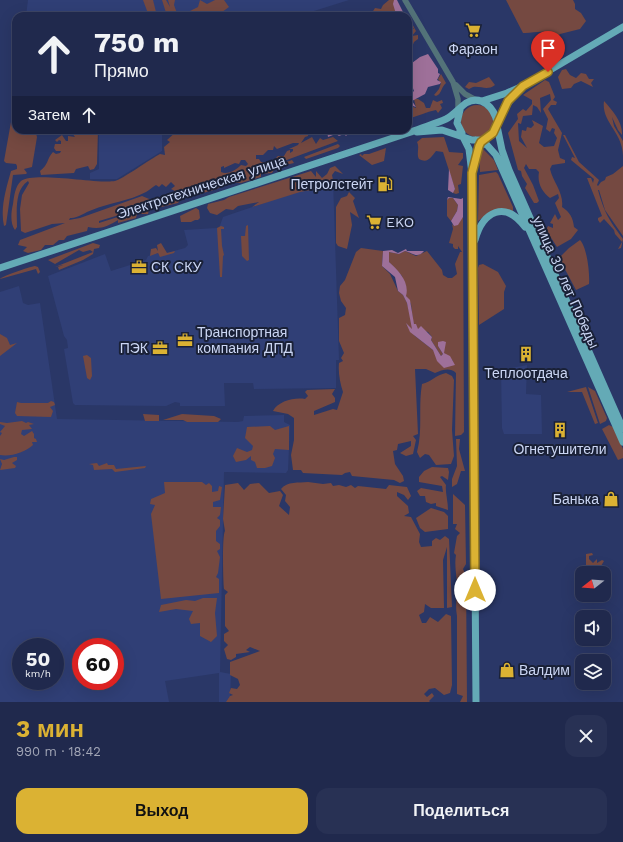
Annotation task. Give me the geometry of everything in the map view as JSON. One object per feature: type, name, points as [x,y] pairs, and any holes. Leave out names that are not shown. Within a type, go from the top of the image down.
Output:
[{"type":"main road","points":[[412,132],[446,119],[470,102],[503,95],[523,86],[623,28]]},
{"type":"main road","points":[[472,173],[476,152],[481,140],[493,133],[508,101],[523,86]]},
{"type":"main road","points":[[479,101],[491,107],[497,124]]},
{"type":"main road","points":[[460,110],[457,123],[470,156],[472,173],[476,702]]},
{"type":"main road","name":"улица 30 лет Победы","points":[[497,124],[502,150],[509,170],[623,429]]},
{"type":"main road","points":[[412,132],[442,130],[481,140]]},
{"type":"main road","name":"Электротехническая улица","points":[[0,268],[405,134]]},
{"type":"main road","name":"улица 30 лет Победы","points":[[481,140],[496,155],[623,442]]},
{"type":"main road","points":[[473,245],[477,232],[485,219],[492,214],[501,211],[515,215],[529,232]]},
{"type":"street","points":[[405,0],[453,82],[458,93],[460,110]]},
{"type":"street","points":[[453,82],[465,94],[479,101]]},
{"type":"shaded area","points":[[28,0],[349,0],[311,12],[26,12]]},
{"type":"shaded area","points":[[143,0],[153,0],[156,12],[148,12]]},
{"type":"shaded area","points":[[162,0],[166,0],[170,7],[168,0],[175,0],[174,5],[177,12],[166,12]]},
{"type":"shaded area","points":[[200,0],[207,4],[215,0],[224,0],[229,7],[222,12],[188,12],[198,7]]},
{"type":"shaded area","points":[[389,0],[394,0],[396,12],[372,12],[375,8],[381,9]]},
{"type":"shaded area","points":[[394,0],[397,0],[403,12],[395,12],[393,4]]},
{"type":"shaded area","points":[[506,0],[573,0],[575,9],[581,13],[586,21],[580,29],[560,34],[555,39],[552,35],[545,32],[523,33]]},
{"type":"shaded area","points":[[412,24],[416,31],[412,36],[412,29],[414,29]]},
{"type":"shaded area","points":[[418,35],[418,39],[414,42],[412,47],[412,36]]},
{"type":"shaded area","points":[[428,54],[438,69],[438,73],[440,74],[437,80],[441,82],[440,84],[428,87],[425,94],[412,101],[412,93],[414,91],[412,86],[412,63],[420,57]]},
{"type":"shaded area","points":[[566,69],[570,75],[576,78],[581,73],[586,74],[589,79],[594,79],[591,83],[593,87],[581,81],[574,84],[571,88],[562,89],[558,77],[562,70]]},
{"type":"shaded area","points":[[441,74],[446,83],[436,96],[434,95],[439,89],[441,83],[438,79]]},
{"type":"shaded area","points":[[489,77],[495,85],[492,87],[473,87],[469,89],[465,87],[469,82],[476,83]]},
{"type":"shaded area","points":[[545,80],[549,82],[555,97],[553,100],[557,102],[556,105],[551,105],[548,109],[562,133],[558,150],[560,158],[565,160],[565,163],[552,165],[550,169],[560,192],[562,207],[569,213],[574,227],[578,230],[571,239],[557,247],[546,230],[548,226],[553,228],[553,224],[550,223],[555,214],[558,220],[561,217],[555,203],[559,198],[558,194],[550,198],[547,196],[539,183],[539,172],[536,169],[529,169],[526,164],[524,168],[539,201],[534,203],[525,188],[527,184],[521,171],[518,170],[508,133],[518,119],[517,114],[523,109],[526,111],[532,104],[532,100],[523,95]],"holes":[[[550,94],[551,100],[543,109],[548,119],[546,129],[550,132],[552,128],[555,129],[554,133],[557,138],[554,146],[544,147],[539,143],[543,126],[532,120],[534,125],[531,128],[527,127],[526,131],[522,130],[521,137],[527,148],[519,141],[518,123],[521,124],[523,116],[532,115],[533,105],[537,107],[541,113],[540,98]]]},
{"type":"shaded area","points":[[414,99],[418,99],[424,103],[426,108],[430,108],[433,100],[437,102],[442,100],[443,103],[440,104],[442,108],[438,113],[436,110],[412,118],[412,107],[416,108]]},
{"type":"shaded area","points":[[604,101],[621,125],[622,135],[612,117],[614,126],[623,141],[623,156],[620,140],[606,115]]},
{"type":"shaded area","points":[[474,105],[480,105],[490,112],[493,121],[492,127],[486,134],[480,137],[474,137],[464,130],[461,124],[461,118],[468,108]]},
{"type":"shaded area","points":[[12,116],[12,134],[36,134],[37,137],[32,167],[24,169],[27,173],[26,174],[13,175],[6,225],[4,226],[3,205],[11,171],[17,169],[17,166],[16,164],[6,163],[4,161]]},
{"type":"shaded area","points":[[73,134],[98,134],[97,164],[94,169],[90,170],[88,166],[76,169],[74,173],[41,175],[40,171],[45,166],[53,152],[56,154],[60,153],[61,151],[56,151],[54,148],[55,144],[61,144],[61,141],[59,140],[57,142],[55,140],[62,135],[66,141],[68,141],[68,136],[75,137]]},
{"type":"shaded area","points":[[99,134],[162,134],[162,151],[117,179],[90,179],[90,173],[99,169]]},
{"type":"shaded area","points":[[174,134],[308,134],[301,143],[312,137],[316,144],[320,138],[323,140],[333,137],[338,141],[284,161],[284,163],[292,160],[294,163],[276,168],[272,173],[261,174],[261,177],[241,183],[228,182],[217,189],[186,198],[188,195],[181,195],[175,198],[180,200],[178,203],[149,210],[148,214],[137,214],[136,218],[118,223],[118,220],[104,227],[88,227],[87,231],[67,236],[64,240],[59,240],[53,245],[45,245],[41,250],[28,253],[23,251],[27,247],[18,245],[20,240],[65,223],[52,224],[25,233],[21,231],[20,209],[22,195],[29,183],[28,181],[20,190],[18,196],[17,227],[15,230],[11,218],[14,195],[21,181],[28,178],[52,177],[115,181],[160,154],[165,155],[164,147],[170,142],[167,140]],"holes":[[[293,143],[299,143],[298,145],[289,149],[293,149],[293,151],[290,153],[290,150],[287,151],[284,156],[278,156],[271,163],[261,162],[259,159],[256,159],[256,155],[263,155],[268,150],[273,150],[274,146],[277,149]],[[241,160],[245,160],[248,164],[246,166],[241,165],[229,172],[221,172],[221,167],[224,166],[224,168],[235,163],[239,164]],[[171,182],[175,186],[171,189],[175,191],[154,201],[142,196],[80,218],[69,220],[70,218],[89,211],[139,195],[156,185],[159,187],[162,184],[166,187]],[[164,199],[171,200],[99,223],[99,221],[119,215],[122,212],[147,206]]]},
{"type":"shaded area","points":[[328,134],[333,134],[333,135],[328,137]]},
{"type":"shaded area","points":[[563,135],[565,135],[579,162],[599,180],[598,186],[605,180],[606,177],[613,174],[623,166],[623,236],[605,210],[623,239],[621,248],[618,249],[622,242],[615,234],[614,230],[604,219],[600,223],[598,220],[598,218],[602,216],[587,178],[591,178],[593,183],[594,179],[571,160],[572,157],[575,158]],"holes":[[[598,190],[605,210],[602,204]]]},
{"type":"shaded area","points":[[444,137],[449,152],[463,153],[463,158],[458,165],[463,166],[461,184],[458,185],[459,193],[456,194],[453,193],[455,189],[443,152],[436,151],[429,159],[425,161],[419,159],[418,157],[417,142],[422,138]]},
{"type":"shaded area","points":[[338,144],[340,146],[338,148],[306,159],[304,157]]},
{"type":"shaded area","points":[[386,148],[384,161],[372,165],[359,155],[361,154],[362,156],[364,154],[369,154]]},
{"type":"shaded area","points":[[483,149],[494,160],[498,170],[480,172],[479,158]]},
{"type":"shaded area","points":[[335,166],[343,174],[335,171],[332,175],[333,180],[328,187],[300,192],[252,207],[259,202],[238,206],[233,210],[226,209],[217,215],[210,213],[207,208],[208,204],[311,171],[316,177],[316,171],[322,178],[327,174],[330,168]]},
{"type":"shaded area","points":[[449,169],[455,189],[453,193],[448,190]]},
{"type":"shaded area","points":[[496,172],[513,207],[513,212],[489,213],[478,221],[479,175]]},
{"type":"shaded area","points":[[333,180],[339,360],[336,360],[336,388],[254,389],[253,383],[224,383],[225,406],[180,406],[180,403],[175,402],[166,406],[75,405],[73,403],[64,349],[68,348],[67,340],[64,336],[48,276],[105,254],[111,271],[146,260],[148,256],[158,253],[159,255],[185,248],[188,245],[184,230],[217,228],[218,231],[223,217]]},
{"type":"shaded area","points":[[349,192],[355,198],[353,201],[359,218],[350,212],[352,225],[347,249],[338,246],[336,243],[336,207],[341,198],[347,196]]},
{"type":"shaded area","points":[[448,197],[463,198],[463,217],[458,225],[454,226],[451,221],[457,211],[458,205],[453,198],[449,198],[447,200]]},
{"type":"shaded area","points":[[449,198],[453,198],[458,205],[457,211],[451,221],[447,216],[447,200]]},
{"type":"shaded area","points":[[196,208],[199,210],[200,218],[198,220],[181,222],[180,216]]},
{"type":"shaded area","points":[[463,217],[464,432],[461,435],[455,436],[456,373],[451,370],[443,370],[435,373],[426,369],[415,369],[418,434],[413,436],[416,440],[413,454],[406,456],[400,453],[411,446],[411,441],[398,444],[397,450],[393,451],[395,464],[403,476],[404,481],[400,483],[394,480],[352,476],[350,472],[342,475],[303,473],[301,470],[293,470],[291,455],[294,440],[294,418],[288,414],[273,411],[287,400],[305,399],[308,396],[305,392],[307,390],[335,389],[332,394],[335,398],[335,402],[314,411],[314,415],[333,409],[337,410],[343,392],[339,363],[343,361],[341,358],[344,353],[339,341],[339,318],[345,315],[346,308],[341,301],[339,293],[340,286],[345,280],[356,252],[361,248],[383,251],[382,266],[390,274],[398,291],[403,295],[407,303],[413,326],[412,330],[406,324],[415,336],[433,350],[444,367],[453,361],[444,353],[444,350],[438,342],[438,346],[443,354],[441,356],[428,332],[417,329],[413,322],[411,304],[406,296],[402,276],[389,262],[389,252],[399,254],[405,251],[416,256],[427,251],[442,270],[443,275],[448,278],[452,278],[457,274],[455,264],[460,252],[462,252],[458,246],[458,249],[455,249],[453,244],[449,243],[453,229],[452,224],[454,226]]},
{"type":"shaded area","points":[[248,225],[249,260],[247,261],[242,256],[241,236],[245,236],[246,226]]},
{"type":"shaded area","points":[[221,226],[224,227],[224,229],[221,229],[224,255],[222,277],[220,277],[217,228]]},
{"type":"shaded area","points":[[580,240],[586,254],[589,284],[576,290],[559,258]]},
{"type":"shaded area","points":[[93,243],[100,245],[99,248],[94,249],[93,254],[59,270],[58,267],[63,265],[55,267],[93,252],[90,250],[83,252],[79,250],[55,264],[48,260]]},
{"type":"shaded area","points":[[161,243],[167,253],[175,251],[174,253],[160,257],[158,253],[150,256],[151,249],[156,248],[158,251],[157,245]]},
{"type":"shaded area","points":[[406,249],[407,251],[424,251],[419,255],[405,251],[399,254],[389,252],[389,262],[405,281],[407,291],[406,296],[410,300],[414,324],[416,324],[418,329],[421,326],[432,337],[431,340],[441,356],[443,354],[438,346],[438,342],[446,342],[444,353],[450,356],[455,365],[444,368],[437,361],[433,350],[410,332],[406,323],[412,329],[407,303],[403,295],[398,291],[395,277],[382,266],[383,251],[392,250],[398,253]]},
{"type":"shaded area","points":[[483,264],[498,272],[506,286],[504,292],[504,309],[479,325],[478,268],[479,265]]},
{"type":"shaded area","points":[[35,266],[38,267],[40,272],[38,274],[36,269],[0,279],[16,272]]},
{"type":"shaded area","points":[[19,286],[23,303],[28,305],[40,303],[57,419],[238,422],[243,421],[244,416],[284,415],[284,422],[290,425],[288,470],[286,473],[224,472],[220,672],[231,674],[230,702],[219,702],[219,673],[165,681],[169,702],[0,702],[0,292]]},
{"type":"shaded area","points":[[0,334],[7,338],[10,345],[17,343],[0,356]]},
{"type":"shaded area","points":[[87,355],[91,358],[92,376],[90,380],[87,378],[83,356]]},
{"type":"shaded area","points":[[527,365],[526,394],[541,395],[542,434],[504,434],[502,428],[501,370]]},
{"type":"shaded area","points":[[446,373],[452,376],[454,380],[452,430],[454,456],[451,464],[436,465],[429,455],[425,454],[420,458],[417,452],[420,435],[421,393],[422,384]]},
{"type":"shaded area","points":[[586,387],[598,423],[595,424],[582,392],[567,392]]},
{"type":"shaded area","points":[[588,387],[595,391],[607,418],[606,421],[600,424]]},
{"type":"shaded area","points":[[51,401],[54,402],[55,405],[50,407],[53,411],[51,417],[17,416],[15,413],[17,402],[48,403]]},
{"type":"shaded area","points":[[143,414],[159,415],[159,421],[145,421]]},
{"type":"shaded area","points":[[182,414],[214,416],[221,419],[218,422],[163,420]]},
{"type":"shaded area","points":[[22,421],[34,424],[29,425],[32,429],[22,430],[21,434],[24,436],[32,431],[37,442],[32,442],[33,445],[18,453],[0,455],[0,436],[2,433],[0,432],[5,426],[0,424],[0,422],[7,423]]},
{"type":"shaded area","points":[[609,425],[613,427],[623,449],[623,458],[618,460],[602,429]]},
{"type":"shaded area","points":[[270,426],[275,430],[289,426],[289,450],[275,449],[273,454],[275,458],[272,466],[265,468],[257,468],[255,462],[251,460],[251,456],[246,460],[236,462],[233,456],[237,448],[247,452],[252,450],[253,446],[245,438],[247,427]]},
{"type":"shaded area","points":[[456,439],[460,439],[459,449],[465,471],[461,471],[457,484],[452,487],[452,479],[457,466]]},
{"type":"shaded area","points":[[17,457],[17,460],[12,463],[16,466],[15,468],[0,470],[2,464],[0,459],[4,460]]},
{"type":"shaded area","points":[[97,463],[99,466],[107,463],[108,465],[114,465],[116,469],[146,466],[145,468],[115,472],[112,469],[94,470],[93,465],[89,464]]},
{"type":"shaded area","points":[[432,467],[448,468],[448,480],[442,476],[440,477],[446,485],[448,510],[436,506],[436,503],[431,504],[426,502],[425,496],[420,496],[417,491],[421,488],[443,492],[442,486],[419,482],[419,477],[424,471]]},
{"type":"shaded area","points":[[164,482],[202,482],[206,485],[209,483],[212,486],[212,492],[218,491],[219,486],[222,487],[220,500],[213,502],[213,507],[221,507],[220,515],[217,518],[220,520],[220,526],[216,531],[216,541],[220,544],[220,549],[217,551],[220,557],[216,577],[219,579],[219,593],[161,599],[151,514],[155,505],[150,504],[151,499],[165,493]]},
{"type":"shaded area","points":[[308,482],[323,484],[331,483],[333,486],[339,485],[346,487],[351,485],[355,488],[358,486],[386,489],[389,485],[407,487],[411,496],[408,500],[404,495],[397,492],[397,496],[408,506],[409,513],[404,516],[411,517],[420,534],[419,542],[421,547],[432,546],[432,541],[436,538],[440,540],[445,536],[449,539],[452,607],[447,608],[447,547],[443,560],[444,608],[431,608],[425,604],[424,612],[419,615],[422,623],[426,623],[430,617],[438,622],[446,614],[451,616],[452,685],[450,693],[444,695],[435,688],[429,689],[424,694],[427,697],[432,693],[434,696],[429,701],[430,702],[226,702],[230,696],[233,695],[229,693],[231,688],[237,689],[240,685],[238,679],[230,675],[230,662],[260,651],[250,647],[246,650],[250,652],[236,654],[236,657],[231,660],[227,659],[224,649],[228,645],[224,641],[224,634],[229,631],[225,626],[225,595],[228,592],[224,589],[223,577],[223,549],[225,531],[223,519],[225,485],[238,483],[244,490],[250,484],[259,483],[269,493],[280,491],[283,495],[279,506],[289,515],[290,507],[285,501],[286,495],[281,489],[286,485]]},
{"type":"shaded area","points":[[453,494],[465,505],[466,564],[463,569],[466,576],[467,702],[460,702],[463,696],[457,694],[457,587],[455,563],[456,555],[454,553],[457,536],[460,533],[455,529],[457,524],[453,524]]},
{"type":"shaded area","points":[[431,508],[444,512],[448,516],[448,529],[425,532],[420,528],[416,518]]},
{"type":"shaded area","points":[[592,553],[593,555],[589,556],[589,559],[593,563],[597,559],[597,563],[602,560],[604,561],[601,566],[586,566],[586,554]]},
{"type":"shaded area","points":[[203,598],[217,598],[215,613],[217,636],[211,642],[200,636],[200,623],[191,624],[189,619],[193,611],[176,609],[159,612],[161,605],[186,600],[195,601]]},
{"type":"place","name":"Фараон","points":[[473,30]]},
{"type":"place","name":"Петролстейт","points":[[385,184]]},
{"type":"place","name":"EKO","points":[[374,222]]},
{"type":"place","name":"СК СКУ","points":[[139,267]]},
{"type":"place","name":"Транспортная компания ДПД","points":[[185,340]]},
{"type":"place","name":"ПЭК","points":[[160,348]]},
{"type":"place","name":"Теплоотдача","points":[[526,354]]},
{"type":"place","name":"Огнетушители","points":[[560,430]]},
{"type":"place","name":"Банька","points":[[611,499]]},
{"type":"place","name":"Валдим","points":[[507,670]]},
{"type":"route","points":[[475,590],[472,173],[476,152],[481,142],[493,133],[508,101],[523,86],[548,72]]}]
